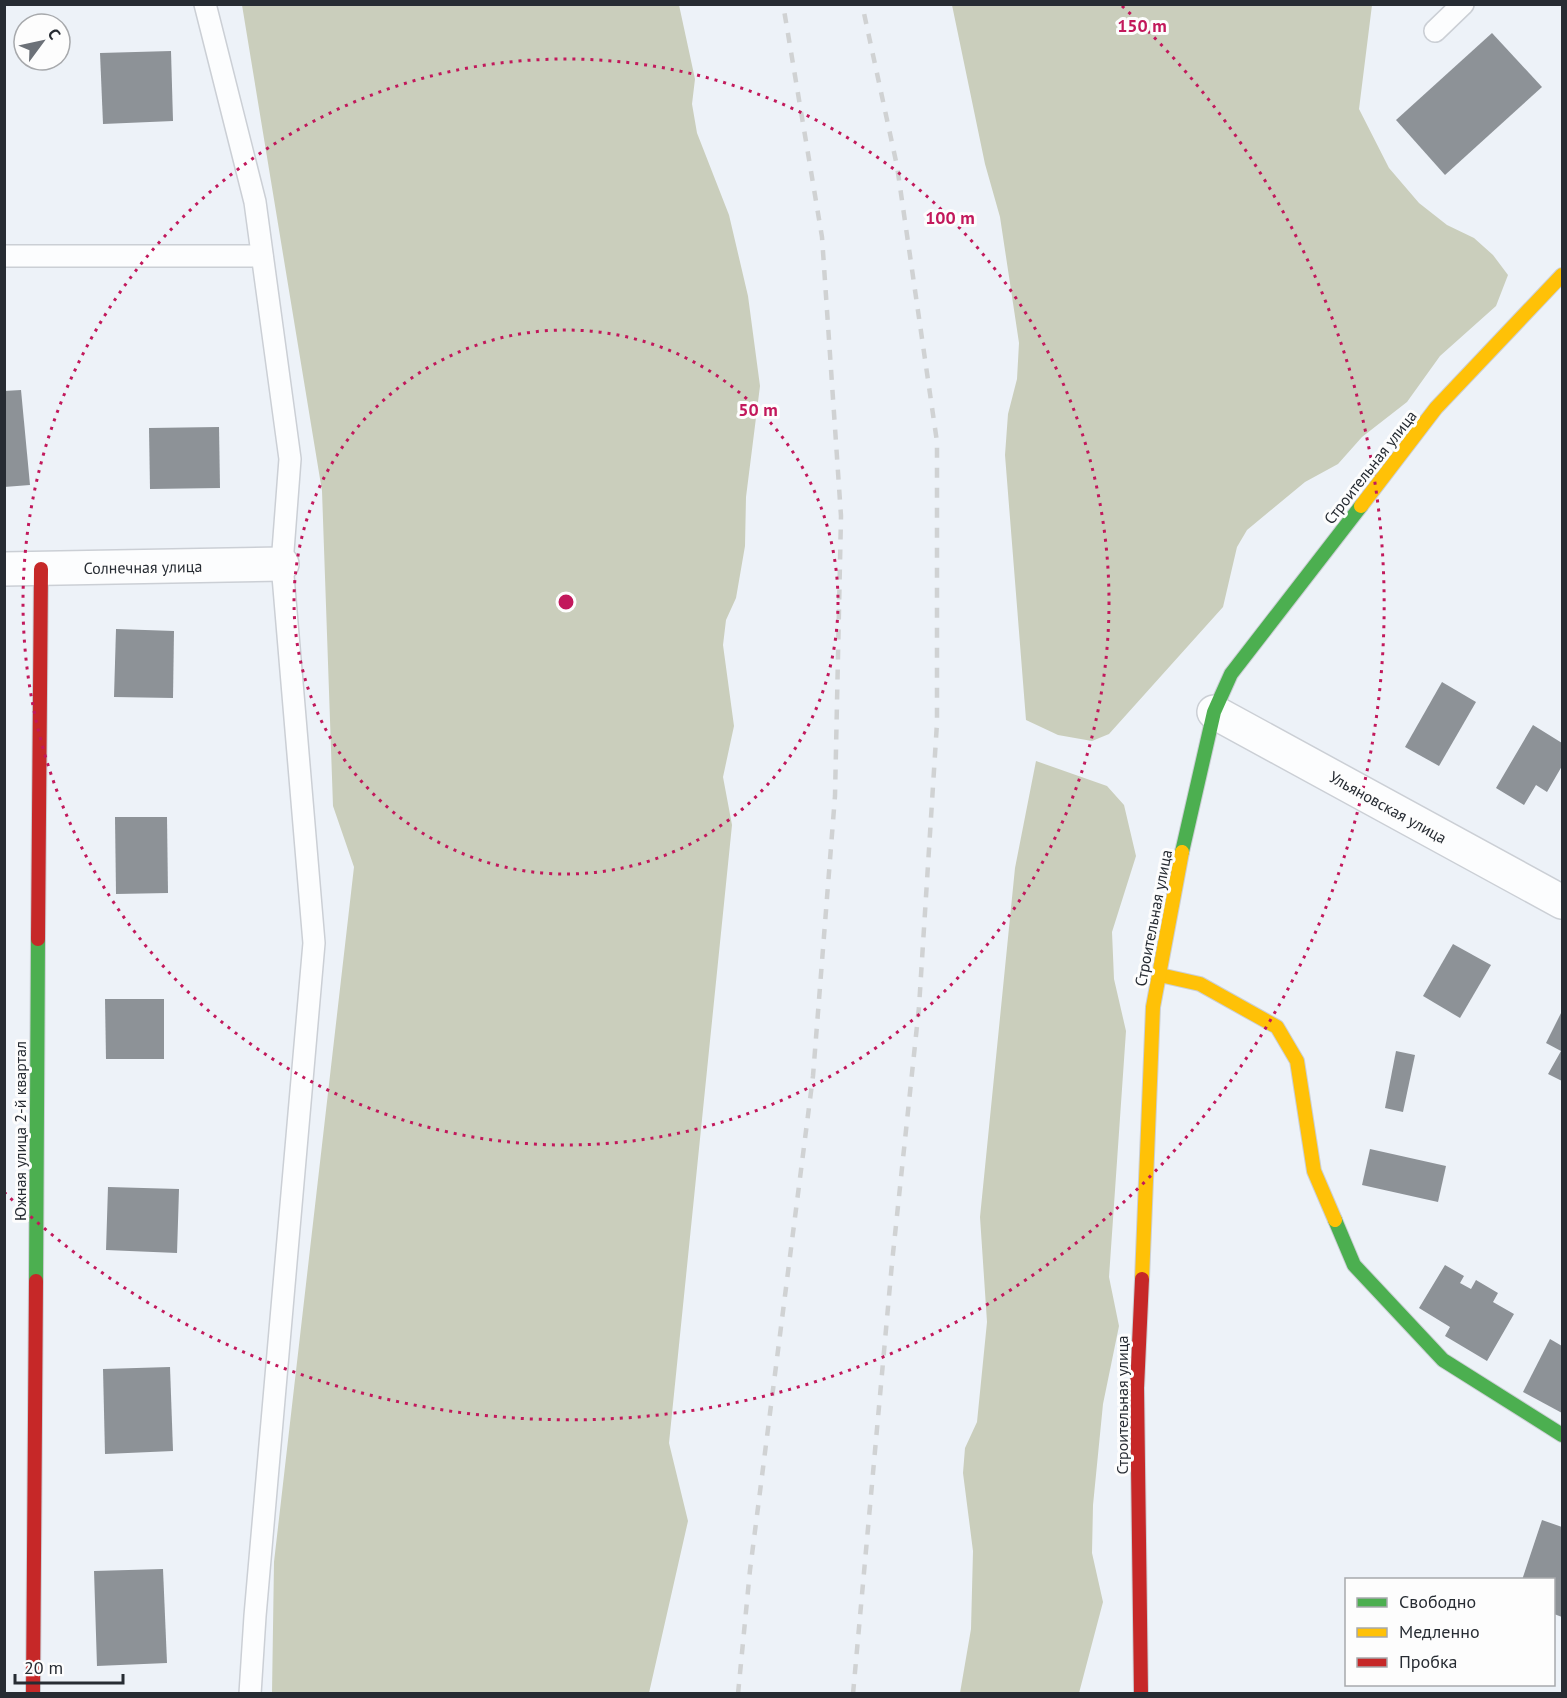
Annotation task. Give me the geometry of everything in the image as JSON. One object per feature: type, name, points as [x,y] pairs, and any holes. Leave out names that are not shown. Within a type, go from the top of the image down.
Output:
[{"type":"street","name":"Строительная улица","points":[[1141,1694],[1137,1388],[1153,1006],[1185,837],[1214,712],[1231,674],[1436,408],[1563,275]]},
{"type":"street","name":"Солнечная улица","points":[[4,569],[282,564]]},
{"type":"street","name":"Южная улица 2-й квартал","points":[[33,1694],[41,569]]},
{"type":"street","name":"Ульяновская улица","points":[[1214,712],[1563,902]]},
{"type":"street","points":[[1160,975],[1200,984],[1277,1027],[1297,1061],[1314,1171],[1354,1265],[1443,1360],[1563,1435]]},
{"type":"lane","points":[[205,4],[255,202],[290,459],[282,564],[314,944],[250,1694]]},
{"type":"lane","points":[[1435,31],[1463,4]]},
{"type":"lane","points":[[4,256],[262,256]]},
{"type":"green space","points":[[242,5],[679,5],[695,79],[692,104],[697,133],[729,215],[748,296],[760,386],[746,497],[745,546],[736,598],[726,620],[723,645],[734,726],[723,777],[732,825],[669,1443],[688,1521],[649,1693],[272,1693],[274,1562],[354,867],[333,806],[322,491]]},
{"type":"green space","points":[[952,5],[1372,5],[1359,109],[1389,168],[1419,203],[1447,225],[1474,238],[1493,255],[1508,275],[1496,306],[1440,356],[1407,402],[1362,437],[1338,464],[1305,482],[1247,530],[1237,547],[1223,607],[1109,734],[1092,741],[1058,735],[1026,720],[1005,455],[1008,414],[1017,379],[1019,343],[1000,217],[985,164]]},
{"type":"green space","points":[[1036,761],[1107,786],[1124,805],[1136,856],[1112,932],[1114,979],[1126,1031],[1109,1277],[1119,1326],[1103,1404],[1093,1505],[1092,1553],[1103,1602],[1079,1693],[960,1693],[971,1629],[973,1551],[963,1473],[965,1448],[977,1422],[987,1322],[980,1217],[1015,868]]},
{"type":"building","points":[[1492,33],[1542,87],[1445,175],[1396,120]]},
{"type":"building","points":[[171,51],[173,121],[103,124],[100,53]]},
{"type":"building","points":[[21,390],[30,485],[4,487],[4,391]]},
{"type":"building","points":[[219,427],[220,488],[150,489],[149,428]]},
{"type":"building","points":[[116,629],[174,631],[173,698],[114,697]]},
{"type":"building","points":[[1442,682],[1476,702],[1439,766],[1405,747]]},
{"type":"building","points":[[1533,725],[1562,743],[1562,766],[1547,792],[1536,785],[1524,805],[1496,788]]},
{"type":"building","points":[[115,817],[167,817],[168,893],[116,894]]},
{"type":"building","points":[[1453,944],[1491,965],[1460,1018],[1423,996]]},
{"type":"building","points":[[105,999],[164,999],[164,1059],[106,1059]]},
{"type":"building","points":[[1562,1011],[1562,1081],[1548,1074],[1561,1051],[1546,1043]]},
{"type":"building","points":[[1396,1051],[1415,1055],[1403,1112],[1385,1108]]},
{"type":"building","points":[[1370,1149],[1446,1166],[1438,1202],[1362,1185]]},
{"type":"building","points":[[108,1187],[179,1189],[177,1253],[106,1250]]},
{"type":"building","points":[[1445,1265],[1464,1276],[1460,1283],[1471,1289],[1476,1280],[1498,1293],[1493,1302],[1514,1314],[1487,1361],[1445,1336],[1450,1327],[1419,1308]]},
{"type":"building","points":[[1550,1339],[1562,1346],[1562,1413],[1523,1392]]},
{"type":"building","points":[[170,1367],[173,1451],[105,1454],[103,1369]]},
{"type":"building","points":[[1542,1520],[1562,1527],[1562,1617],[1555,1614],[1555,1578],[1523,1578]]},
{"type":"building","points":[[163,1569],[167,1663],[97,1666],[94,1571]]},
{"type":"railway","points":[[738,1694],[750,1570],[813,1076],[835,796],[841,516],[822,237],[783,4]]},
{"type":"railway","points":[[853,1694],[892,1263],[919,1007],[937,723],[937,442],[897,166],[862,4]]},
{"type":"traffic: fast","points":[[1182,852],[1214,712],[1231,674],[1361,506]]},
{"type":"traffic: fast","points":[[36,1281],[38,939]]},
{"type":"traffic: fast","points":[[1335,1220],[1354,1265],[1443,1360],[1562,1435]]},
{"type":"traffic: slow","points":[[1361,506],[1436,408],[1562,275]]},
{"type":"traffic: slow","points":[[1142,1279],[1153,1007],[1182,852]]},
{"type":"traffic: slow","points":[[1160,975],[1200,984],[1277,1027],[1297,1061],[1314,1171],[1335,1220]]},
{"type":"traffic: jam","points":[[38,939],[41,569]]},
{"type":"traffic: jam","points":[[1141,1694],[1137,1388],[1142,1279]]},
{"type":"traffic: jam","points":[[33,1694],[36,1281]]}]
